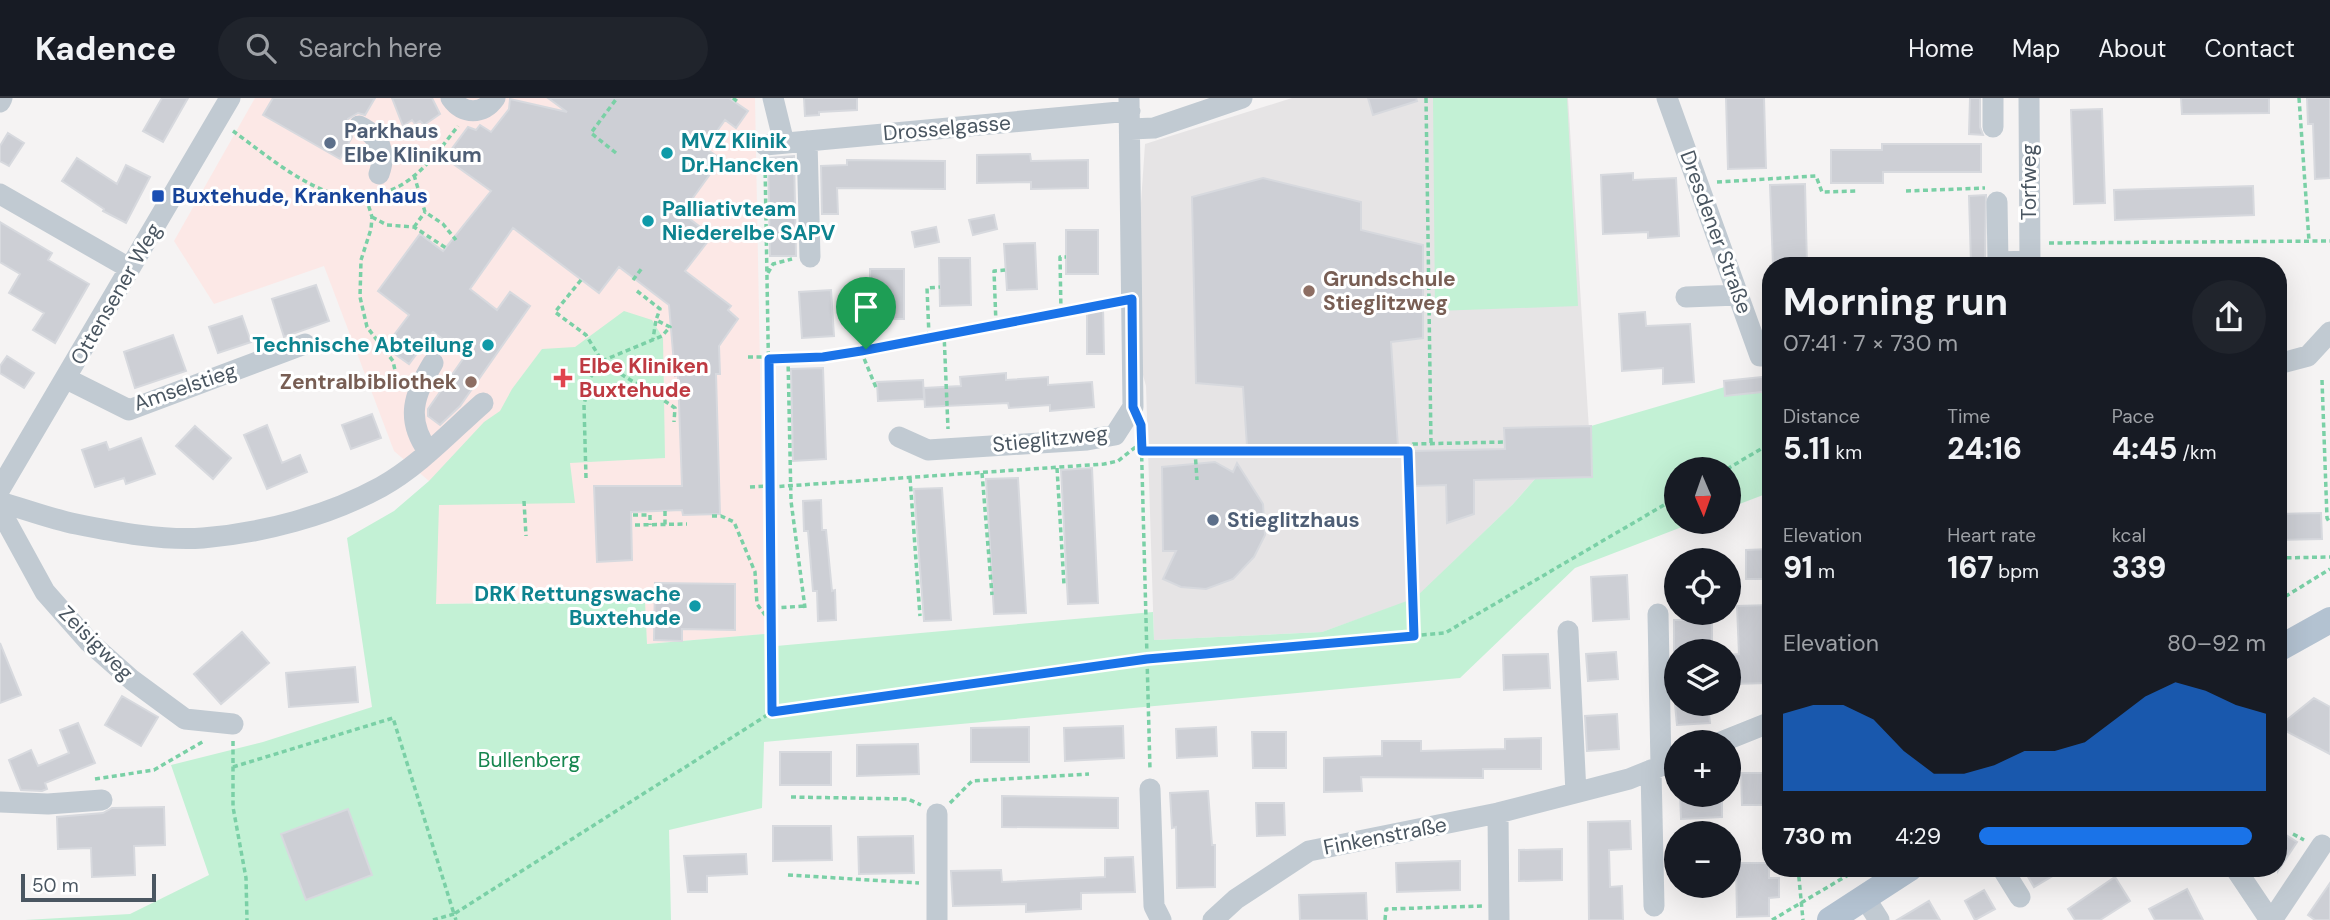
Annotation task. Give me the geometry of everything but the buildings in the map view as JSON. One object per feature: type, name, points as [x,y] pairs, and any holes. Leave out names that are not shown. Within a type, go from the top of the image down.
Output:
[{"type":"main road","points":[[2287,644],[2330,620]]},
{"type":"main road","points":[[1830,920],[1872,909],[1902,877]]},
{"type":"street","name":"Ottensener Weg","points":[[0,489],[230,98]]},
{"type":"street","points":[[452,98],[461,108],[473,111],[486,108],[495,98]]},
{"type":"street","points":[[773,98],[774,144]]},
{"type":"street","name":"Drosselgasse","points":[[774,144],[1131,107],[1154,128],[1241,98]]},
{"type":"street","name":"Dresdener Straße","points":[[1668,98],[1762,356]]},
{"type":"street","points":[[1993,98],[1993,127]]},
{"type":"street","name":"Torfweg","points":[[2029,98],[2030,257]]},
{"type":"street","name":"Stieglitzweg","points":[[899,437],[928,450],[1087,440],[1115,435],[1133,407],[1131,107]]},
{"type":"street","points":[[359,125],[375,136],[381,146],[383,158],[379,174]]},
{"type":"street","points":[[807,141],[810,257]]},
{"type":"street","points":[[0,194],[129,268]]},
{"type":"street","points":[[1992,195],[1998,257]]},
{"type":"street","points":[[1686,297],[1738,295]]},
{"type":"street","points":[[2287,362],[2308,356],[2330,332]]},
{"type":"street","name":"Amselstieg","points":[[67,379],[129,410],[305,344]]},
{"type":"street","points":[[428,451],[418,437],[414,412],[418,387],[433,363]]},
{"type":"street","points":[[0,502],[76,524],[156,536],[202,538],[264,528],[325,513],[381,487],[484,403]]},
{"type":"street","name":"Zeisigweg","points":[[0,510],[45,592],[97,649],[132,680],[185,719],[233,724]]},
{"type":"street","points":[[1654,906],[1663,765],[1658,614]]},
{"type":"street","points":[[1568,631],[1576,793]]},
{"type":"street","points":[[1741,734],[1762,726]]},
{"type":"street","name":"Finkenstraße","points":[[1213,920],[1236,899],[1309,851],[1498,813],[1576,793],[1663,765]]},
{"type":"street","points":[[1150,789],[1154,905],[1161,920]]},
{"type":"street","points":[[0,802],[48,804],[102,800]]},
{"type":"street","points":[[1498,813],[1498,913]]},
{"type":"street","points":[[937,814],[937,920]]},
{"type":"street","points":[[2241,877],[2271,920],[2322,845]]},
{"type":"street","points":[[2007,877],[2021,897]]},
{"type":"path","points":[[617,98],[591,133],[617,153]]},
{"type":"path","points":[[733,98],[738,102]]},
{"type":"path","points":[[1426,98],[1432,443]]},
{"type":"path","points":[[2299,98],[2309,241]]},
{"type":"path","points":[[225,126],[316,187],[332,194],[370,198],[404,185],[437,152],[464,119]]},
{"type":"path","points":[[772,712],[773,608],[767,275],[774,144]]},
{"type":"path","points":[[414,175],[425,212],[443,224],[456,240]]},
{"type":"path","points":[[1698,183],[1816,176],[1822,192],[1858,191]]},
{"type":"path","points":[[1906,191],[1992,195]]},
{"type":"path","points":[[370,198],[368,205],[372,217],[371,229],[360,260],[360,298],[368,327],[393,361],[401,397]]},
{"type":"path","points":[[415,227],[425,212]]},
{"type":"path","points":[[372,217],[387,225],[415,227],[446,247]]},
{"type":"path","points":[[2030,257],[2330,242]]},
{"type":"path","points":[[767,275],[773,264],[783,259],[810,257]]},
{"type":"path","points":[[1061,312],[1060,257],[1066,257]]},
{"type":"path","points":[[633,281],[642,268]]},
{"type":"path","points":[[996,324],[994,271],[1005,270]]},
{"type":"path","points":[[581,280],[555,312],[586,335],[602,361],[625,379],[646,387],[675,408],[674,422]]},
{"type":"path","points":[[929,336],[927,288],[940,287]]},
{"type":"path","points":[[638,291],[660,309],[653,339]]},
{"type":"path","points":[[748,357],[788,358],[864,350],[1132,299]]},
{"type":"path","points":[[870,305],[864,306],[864,350],[877,390]]},
{"type":"path","points":[[586,478],[584,405],[590,378],[602,361],[662,336],[670,327],[656,320]]},
{"type":"path","points":[[944,333],[948,449]]},
{"type":"path","points":[[773,608],[805,607],[793,530],[788,358]]},
{"type":"path","points":[[2322,380],[2327,518],[2330,523]]},
{"type":"path","points":[[1133,407],[1141,425],[1142,442],[1150,789]]},
{"type":"path","points":[[750,487],[1104,464],[1118,461],[1142,442]]},
{"type":"path","points":[[1414,636],[1408,451],[1413,444],[1505,442]]},
{"type":"path","points":[[1741,461],[1762,448]]},
{"type":"path","points":[[1142,451],[1408,451]]},
{"type":"path","points":[[1195,451],[1197,480]]},
{"type":"path","points":[[1057,468],[1065,585]]},
{"type":"path","points":[[982,473],[992,595]]},
{"type":"path","points":[[909,478],[920,616]]},
{"type":"path","points":[[524,501],[526,536]]},
{"type":"path","points":[[433,920],[454,914],[772,712],[1147,659],[1445,633],[1664,505]]},
{"type":"path","points":[[665,511],[666,524]]},
{"type":"path","points":[[633,515],[650,515],[650,525]]},
{"type":"path","points":[[712,516],[721,516],[734,522],[755,572],[757,604],[773,625]]},
{"type":"path","points":[[635,525],[687,524]]},
{"type":"path","points":[[2287,558],[2330,557]]},
{"type":"path","points":[[2287,595],[2330,569]]},
{"type":"path","points":[[233,767],[393,718],[456,920]]},
{"type":"path","points":[[233,724],[233,807],[246,878],[247,920]]},
{"type":"path","points":[[88,780],[154,770],[233,724]]},
{"type":"path","points":[[791,797],[908,799],[937,814],[972,782],[1089,774]]},
{"type":"path","points":[[788,875],[937,884]]},
{"type":"path","points":[[1799,877],[1803,920]]},
{"type":"path","points":[[1772,920],[1845,877]]},
{"type":"path","points":[[1385,920],[1386,909],[1498,913]]},
{"type":"shaded area","name":"Elbe Kliniken Buxtehude","points":[[255,98],[755,98],[765,634],[647,644],[644,601],[436,604],[429,481],[394,451],[324,266],[214,304],[174,241]]},
{"type":"shaded area","points":[[1292,98],[1568,98],[1592,477],[1535,479],[1513,504],[1415,599],[1322,632],[1154,640],[1146,386],[1132,335],[1145,144]]},
{"type":"green space","points":[[1433,98],[1567,98],[1578,306],[1435,311]]},
{"type":"green space","name":"Bullenberg","points":[[624,311],[652,320],[663,338],[665,458],[570,463],[575,503],[439,505],[436,604],[645,601],[647,644],[765,634],[765,647],[1153,612],[1154,640],[1322,632],[1415,598],[1513,504],[1535,479],[1592,477],[1591,426],[1742,382],[1762,381],[1762,495],[1741,503],[1741,457],[1664,457],[1664,534],[1575,568],[1460,678],[764,742],[762,808],[669,830],[671,920],[25,920],[130,914],[209,875],[171,765],[263,742],[372,707],[347,538],[394,511],[429,481],[484,422],[500,411],[512,389],[542,349],[575,347]]},
{"type":"place","name":"Parkhaus Elbe Klinikum","points":[[330,143]]},
{"type":"place","name":"MVZ Klinik Dr.Hancken","points":[[667,153]]},
{"type":"place","name":"Buxtehude, Krankenhaus","points":[[158,196]]},
{"type":"place","name":"Palliativteam Niederelbe SAPV","points":[[648,221]]},
{"type":"place","name":"Grundschule Stieglitzweg","points":[[1309,291]]},
{"type":"place","name":"Technische Abteilung","points":[[488,345]]},
{"type":"place","name":"Elbe Kliniken Buxtehude","points":[[563,378]]},
{"type":"place","name":"Zentralbibliothek","points":[[471,382]]},
{"type":"place","name":"Stieglitzhaus","points":[[1213,520]]},
{"type":"place","name":"DRK Rettungswache Buxtehude","points":[[695,606]]},
{"type":"route","points":[[1132,299],[1133,407],[1141,425],[1142,451],[1408,451],[1414,636],[1147,659],[772,712],[769,359],[823,357],[866,349],[1132,299]]}]
